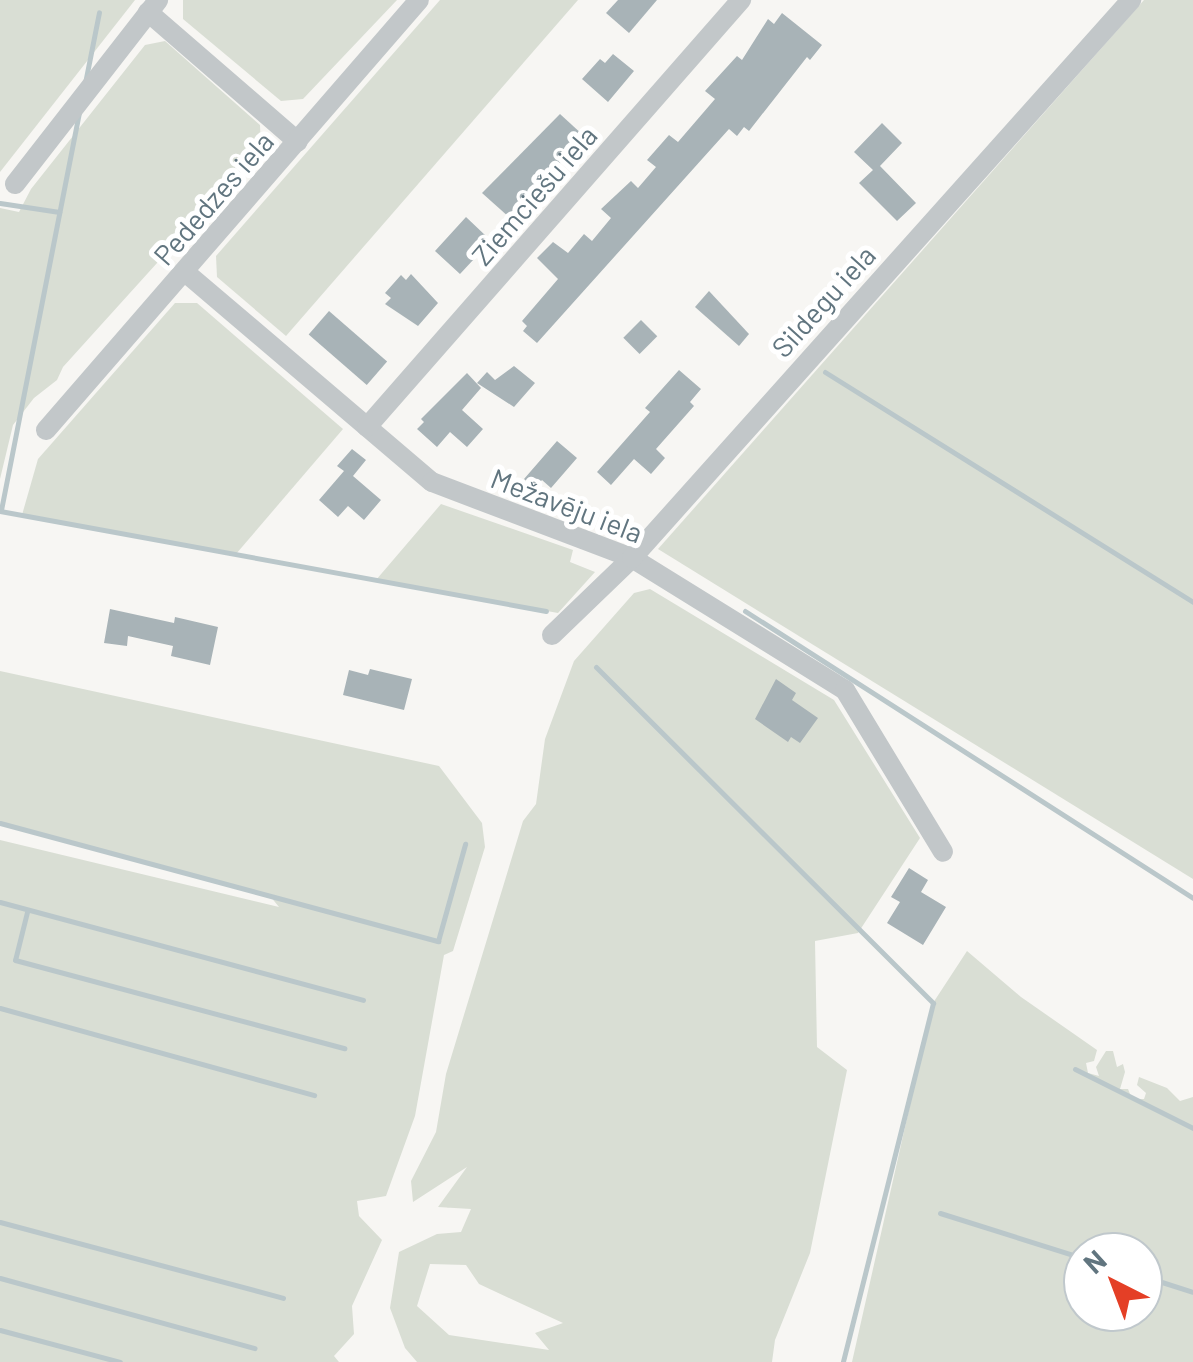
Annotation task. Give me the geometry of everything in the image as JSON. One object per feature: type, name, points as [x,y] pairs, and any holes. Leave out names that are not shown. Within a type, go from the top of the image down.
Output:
[{"type":"street","name":"Pededzes iela","points":[[46,430],[419,0]]},
{"type":"street","name":"Ziemciešu iela","points":[[368,427],[741,0]]},
{"type":"street","name":"Sildegu iela","points":[[552,635],[632,558],[1131,0]]},
{"type":"street","points":[[15,184],[153,6],[298,142]]},
{"type":"street","name":"Mežavēju iela","points":[[185,272],[432,482],[632,558],[845,690],[943,852]]},
{"type":"shaded area","points":[[0,0],[135,0],[0,172]]},
{"type":"shaded area","points":[[183,0],[397,0],[303,99],[281,101],[183,19]]},
{"type":"shaded area","points":[[440,0],[578,0],[286,336],[217,277],[216,256]]},
{"type":"shaded area","points":[[1144,0],[1193,0],[1193,879],[658,549]]},
{"type":"shaded area","points":[[165,41],[260,125],[261,148],[63,367],[57,380],[34,398],[13,425],[0,479],[0,208],[19,212],[31,189],[145,45]]},
{"type":"shaded area","points":[[175,303],[197,303],[343,429],[236,554],[22,515],[38,459]]},
{"type":"shaded area","points":[[441,504],[573,550],[570,562],[595,572],[558,613],[376,580]]},
{"type":"shaded area","points":[[650,589],[834,700],[920,838],[858,933],[815,941],[817,1047],[847,1070],[810,1253],[775,1340],[772,1362],[417,1362],[405,1348],[390,1308],[399,1252],[437,1234],[461,1232],[471,1209],[438,1207],[467,1167],[413,1202],[411,1181],[436,1132],[446,1074],[523,821],[536,804],[545,739],[574,661],[634,593]],"holes":[[[430,1264],[466,1265],[479,1284],[563,1323],[535,1333],[549,1350],[449,1335],[417,1306]]]},
{"type":"shaded area","points":[[0,671],[439,766],[482,823],[485,847],[453,951],[444,955],[415,1116],[386,1196],[357,1201],[359,1216],[382,1240],[352,1306],[354,1334],[334,1356],[339,1362],[0,1362],[0,840],[279,907],[270,896],[0,823]]},
{"type":"shaded area","points":[[967,951],[1021,997],[1097,1050],[1094,1061],[1086,1063],[1088,1073],[1099,1076],[1096,1067],[1106,1051],[1113,1051],[1117,1067],[1123,1064],[1125,1072],[1120,1089],[1128,1089],[1132,1099],[1144,1099],[1146,1093],[1137,1085],[1139,1077],[1167,1088],[1180,1101],[1193,1097],[1193,1362],[852,1362],[933,1003]]},
{"type":"building","points":[[618,0],[657,0],[629,33],[606,13]]},
{"type":"building","points":[[782,13],[822,45],[810,60],[807,57],[749,131],[744,127],[737,136],[729,129],[537,343],[523,331],[527,326],[522,321],[558,279],[537,258],[553,242],[568,253],[584,234],[592,241],[611,218],[601,209],[631,181],[638,188],[656,167],[647,160],[669,135],[678,142],[715,99],[705,91],[737,56],[742,60],[768,19],[774,24]]},
{"type":"building","points":[[613,54],[634,71],[608,102],[582,79],[600,59],[605,63]]},
{"type":"building","points":[[560,114],[584,136],[511,219],[482,193]]},
{"type":"building","points":[[882,123],[902,143],[880,166],[916,203],[897,221],[859,183],[873,170],[854,152]]},
{"type":"building","points":[[466,217],[486,236],[483,239],[488,244],[460,274],[435,251]]},
{"type":"building","points":[[411,274],[438,303],[418,326],[385,304],[391,298],[385,293],[401,275],[406,280]]},
{"type":"building","points":[[709,291],[749,334],[739,346],[695,307]]},
{"type":"building","points":[[329,311],[387,362],[367,385],[309,334]]},
{"type":"building","points":[[641,320],[657,336],[640,354],[623,338]]},
{"type":"building","points":[[514,366],[535,383],[514,407],[477,383],[487,372],[495,380]]},
{"type":"building","points":[[679,370],[701,389],[690,402],[694,406],[656,449],[665,458],[651,474],[634,459],[611,485],[597,472],[650,412],[645,408]]},
{"type":"building","points":[[467,373],[481,388],[462,410],[483,429],[467,447],[450,432],[437,447],[417,429],[424,422],[421,419]]},
{"type":"building","points":[[557,441],[577,458],[551,488],[542,480],[535,488],[524,479]]},
{"type":"building","points":[[352,449],[366,460],[353,476],[381,500],[364,520],[348,506],[338,517],[319,500],[344,471],[337,466]]},
{"type":"building","points":[[110,609],[174,623],[175,617],[218,627],[210,665],[171,656],[173,646],[128,636],[127,646],[104,643]]},
{"type":"building","points":[[370,669],[412,679],[404,710],[343,695],[349,670],[368,675]]},
{"type":"building","points":[[776,679],[796,693],[792,700],[818,718],[800,743],[791,737],[788,742],[755,719]]},
{"type":"building","points":[[909,868],[928,880],[921,892],[946,907],[923,945],[887,923],[900,902],[891,897]]},
{"type":"waterway","points":[[85,83],[99,12]]},
{"type":"waterway","points":[[1,510],[79,113]]},
{"type":"waterway","points":[[0,203],[59,212]]},
{"type":"waterway","points":[[825,372],[1193,602]]},
{"type":"waterway","points":[[0,511],[546,611]]},
{"type":"waterway","points":[[745,611],[1193,898]]},
{"type":"waterway","points":[[596,667],[933,1003],[843,1362]]},
{"type":"waterway","points":[[0,823],[438,941],[465,844]]},
{"type":"waterway","points":[[0,902],[363,1000]]},
{"type":"waterway","points":[[27,912],[15,960],[344,1048]]},
{"type":"waterway","points":[[0,1008],[314,1095]]},
{"type":"waterway","points":[[1075,1069],[1193,1128]]},
{"type":"waterway","points":[[940,1213],[1063,1252]]},
{"type":"waterway","points":[[0,1222],[283,1298]]},
{"type":"waterway","points":[[0,1278],[255,1348]]},
{"type":"waterway","points":[[1163,1282],[1193,1292]]},
{"type":"waterway","points":[[0,1330],[120,1362]]}]
